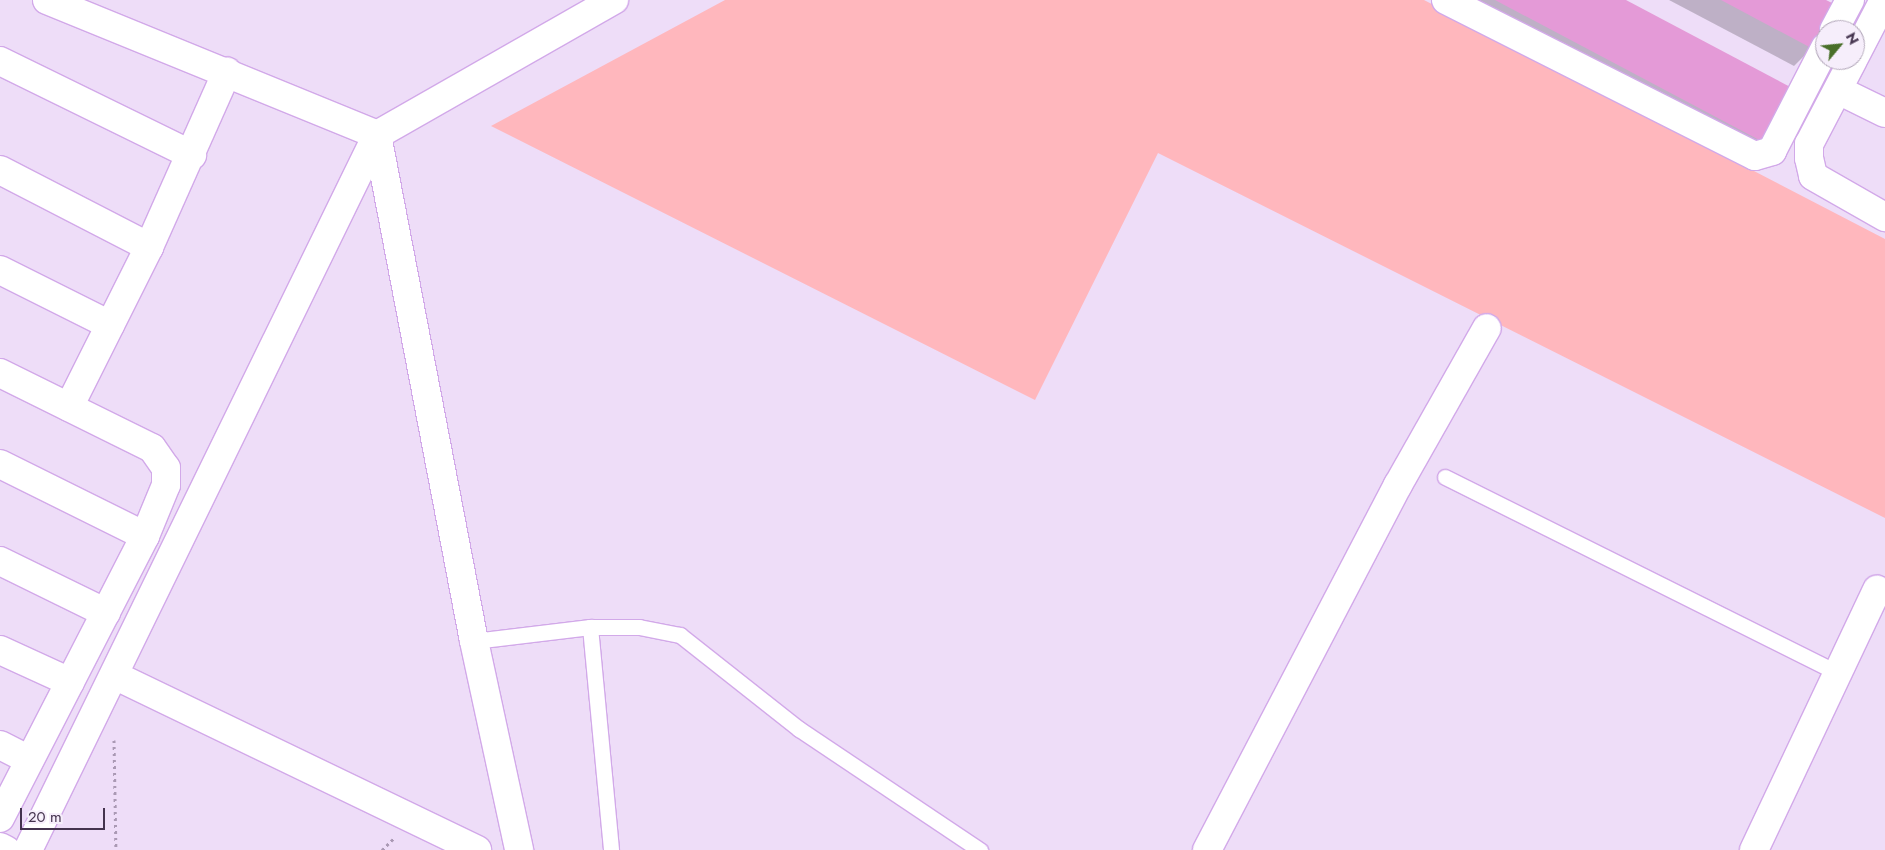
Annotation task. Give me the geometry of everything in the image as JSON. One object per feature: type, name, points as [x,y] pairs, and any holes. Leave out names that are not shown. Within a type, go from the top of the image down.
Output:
[{"type":"street","points":[[47,0],[227,72],[377,135]]},
{"type":"street","points":[[28,850],[377,135],[614,0]]},
{"type":"street","points":[[1446,0],[1755,156],[1772,151],[1815,67]]},
{"type":"street","points":[[1839,20],[1850,0]]},
{"type":"street","points":[[1865,37],[1884,0]]},
{"type":"street","points":[[0,60],[192,155]]},
{"type":"street","points":[[1848,70],[1809,144],[1813,176],[1885,217]]},
{"type":"street","points":[[69,407],[149,247],[192,155],[227,72]]},
{"type":"street","points":[[1838,90],[1885,113]]},
{"type":"street","points":[[377,135],[474,640],[520,850]]},
{"type":"street","points":[[0,170],[149,247]]},
{"type":"street","points":[[0,270],[110,325]]},
{"type":"street","points":[[1207,850],[1398,485],[1487,328]]},
{"type":"street","points":[[0,373],[152,448],[161,458],[166,468],[166,485],[145,536],[0,818]]},
{"type":"street","points":[[0,464],[145,536]]},
{"type":"street","points":[[0,561],[106,613]]},
{"type":"street","points":[[1754,850],[1877,590]]},
{"type":"street","points":[[0,650],[70,682]]},
{"type":"street","points":[[114,675],[477,850]]},
{"type":"street","points":[[0,746],[29,760]]},
{"type":"street","points":[[0,847],[6,850]]},
{"type":"lane","points":[[1445,477],[1838,674]]},
{"type":"lane","points":[[590,627],[611,850]]},
{"type":"lane","points":[[474,640],[590,627],[639,627],[680,635],[799,729],[980,850]]},
{"type":"path","points":[[114,733],[116,850]]},
{"type":"shaded area","points":[[725,0],[1424,0],[1885,239],[1885,518],[1158,153],[1035,400],[491,126]]},
{"type":"building","points":[[1495,0],[1626,0],[1794,89],[1765,143]]},
{"type":"building","points":[[1721,0],[1826,0],[1836,5],[1828,20],[1815,20],[1815,45],[1813,49]]}]
